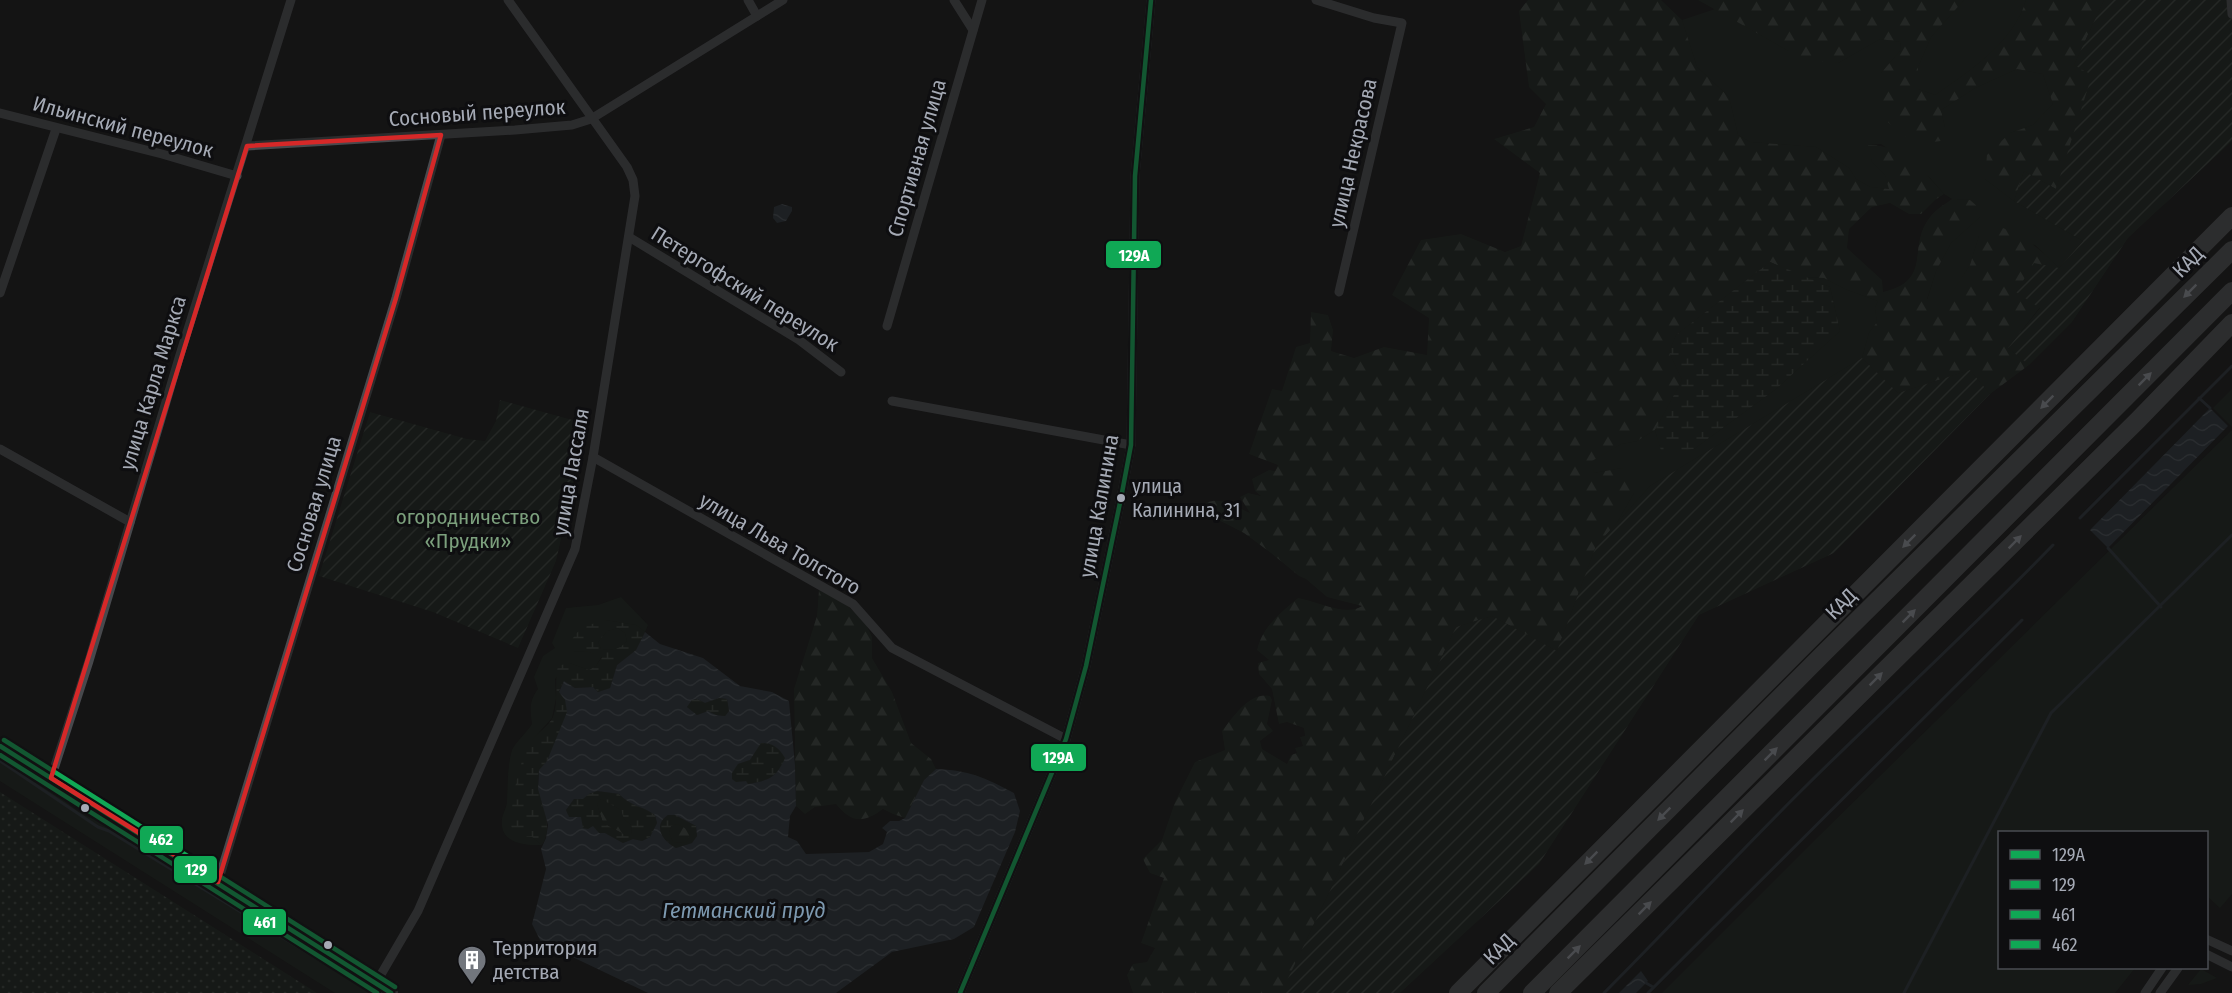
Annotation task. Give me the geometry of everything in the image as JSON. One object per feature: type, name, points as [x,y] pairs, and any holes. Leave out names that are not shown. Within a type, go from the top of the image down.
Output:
[{"type":"highway","points":[[1458,993],[2232,216]]},
{"type":"highway","name":"КАД","points":[[1486,993],[1824,653],[2232,250]]},
{"type":"highway","points":[[1532,993],[2232,291]]},
{"type":"highway","points":[[1558,993],[2138,420],[2232,323]]},
{"type":"highway","points":[[2044,480],[2202,353]]},
{"type":"highway","points":[[1647,802],[1824,653]]},
{"type":"main road","points":[[0,746],[391,993]]},
{"type":"street","name":"улица Карла Маркса","points":[[51,777],[89,661],[291,0]]},
{"type":"street","name":"улица Лассаля","points":[[376,983],[418,911],[575,549],[593,457],[635,196],[633,180],[627,167],[508,0]]},
{"type":"street","points":[[748,0],[757,16]]},
{"type":"street","name":"Сосновый переулок","points":[[247,146],[572,125],[591,119],[783,0]]},
{"type":"street","points":[[954,0],[973,30]]},
{"type":"street","name":"Спортивная улица","points":[[887,326],[982,0]]},
{"type":"street","name":"улица Калинина","points":[[960,993],[1066,739],[1086,666],[1131,445],[1135,176],[1151,0]]},
{"type":"street","name":"улица Некрасова","points":[[1316,0],[1374,18],[1402,23],[1339,292]]},
{"type":"street","points":[[2231,0],[2232,13]]},
{"type":"street","name":"Ильинский переулок","points":[[0,114],[162,154],[237,176]]},
{"type":"street","points":[[0,293],[56,129]]},
{"type":"street","name":"Сосновая улица","points":[[218,882],[396,298],[441,135]]},
{"type":"street","name":"Петергофский переулок","points":[[629,237],[799,340],[841,372]]},
{"type":"street","points":[[892,401],[1131,445]]},
{"type":"street","points":[[0,449],[130,522]]},
{"type":"street","name":"улица Льва Толстого","points":[[593,457],[853,604],[892,648],[1066,739]]},
{"type":"street","points":[[2208,940],[2232,951]]},
{"type":"street","points":[[2208,955],[2232,967]]},
{"type":"street","points":[[2145,993],[2161,969]]},
{"type":"street","points":[[2160,993],[2177,969]]},
{"type":"highlighted area","points":[[441,135],[396,298],[218,882],[51,778],[247,146]]},
{"type":"green space","points":[[1528,0],[1661,0],[1682,20],[1697,67],[1729,97],[1738,135],[1750,142],[1816,147],[1849,168],[1856,179],[1870,187],[1889,189],[1885,175],[1872,162],[1868,145],[1890,149],[1910,161],[1944,194],[1921,214],[1909,214],[1890,203],[1872,207],[1849,229],[1847,248],[1882,280],[1883,292],[1899,287],[1914,271],[1923,228],[1932,214],[1952,199],[1970,200],[1979,208],[1980,217],[1951,243],[1936,271],[1927,299],[1947,300],[1970,265],[1979,236],[2000,227],[2032,244],[2059,268],[2016,291],[2040,307],[2008,348],[2029,365],[1990,394],[1970,370],[1898,393],[1862,358],[1869,333],[1877,322],[1875,308],[1878,301],[1845,289],[1824,278],[1804,277],[1770,262],[1676,335],[1669,352],[1682,380],[1655,430],[1637,441],[1621,444],[1592,461],[1594,473],[1622,468],[1634,475],[1634,493],[1616,524],[1596,546],[1557,651],[1492,616],[1456,627],[1301,951],[1287,993],[1133,993],[1127,975],[1133,964],[1147,962],[1155,948],[1141,943],[1164,878],[1150,873],[1143,859],[1162,840],[1175,802],[1195,762],[1225,750],[1222,731],[1243,706],[1262,696],[1270,696],[1272,700],[1267,724],[1273,731],[1260,741],[1262,749],[1287,764],[1291,755],[1297,753],[1295,748],[1303,746],[1300,737],[1305,736],[1304,728],[1287,722],[1279,724],[1272,689],[1259,674],[1258,663],[1269,660],[1257,650],[1263,634],[1298,598],[1348,610],[1362,606],[1327,597],[1244,533],[1197,509],[1204,504],[1216,501],[1250,513],[1240,497],[1248,493],[1261,496],[1255,491],[1252,479],[1269,470],[1275,471],[1278,465],[1249,454],[1272,389],[1282,391],[1296,347],[1310,343],[1311,312],[1328,315],[1333,330],[1331,351],[1354,358],[1384,347],[1427,355],[1429,318],[1392,295],[1421,240],[1461,234],[1505,252],[1521,246],[1540,173],[1494,139],[1534,127],[1546,104],[1529,87],[1519,11]]},
{"type":"green space","points":[[1698,0],[1964,0],[1931,37],[1918,67],[1918,89],[1935,95],[1976,65],[2001,42],[2012,29],[2026,0],[2104,0],[2074,65],[2093,75],[2056,189],[2024,171],[2014,201],[1985,179],[1987,155],[2010,133],[2033,125],[2053,104],[2043,74],[2017,69],[1975,88],[1941,110],[1945,128],[1953,138],[1927,142],[1917,141],[1900,133],[1874,108],[1881,73],[1900,51],[1901,42],[1880,39],[1838,63],[1811,61]]},
{"type":"green space","points":[[1964,0],[2026,0],[2012,29],[1976,65],[1935,95],[1918,89],[1918,67],[1931,37]]},
{"type":"green space","points":[[2104,0],[2232,0],[2232,141],[2128,238],[2072,322],[2029,365],[2008,348],[2040,308],[2016,292],[2034,263],[2059,268],[2083,241],[2014,201],[2024,171],[2056,189],[2092,75],[2074,65]]},
{"type":"green space","points":[[1715,9],[1787,50],[1838,63],[1880,39],[1901,42],[1900,51],[1881,73],[1945,128],[1941,110],[1975,88],[2017,69],[2043,74],[2053,104],[2033,125],[2010,133],[1985,179],[2014,201],[2083,241],[2059,268],[2035,245],[1979,236],[1970,265],[1947,301],[1927,300],[1936,271],[1951,243],[1980,217],[1970,200],[1952,199],[1944,194],[1930,178],[1881,144],[1869,145],[1872,162],[1885,175],[1890,189],[1870,187],[1856,179],[1849,168],[1816,147],[1750,142],[1738,135],[1729,97],[1697,67],[1682,20]]},
{"type":"green space","points":[[1770,262],[1830,287],[1840,331],[1776,389],[1694,449],[1662,454],[1655,430],[1682,380],[1669,352],[1676,335]]},
{"type":"green space","points":[[1804,277],[1824,278],[1845,289],[1878,301],[1875,308],[1877,322],[1869,333],[1862,358],[1650,486],[1616,524],[1634,493],[1622,468],[1594,473],[1591,461],[1621,444],[1637,441],[1655,430],[1662,453],[1694,449],[1776,389],[1840,331],[1830,287]]},
{"type":"green space","points":[[1862,358],[1898,393],[1970,370],[1990,394],[1834,553],[1699,615],[1539,864],[1400,993],[1281,993],[1456,627],[1492,616],[1557,651],[1596,546],[1650,486]]},
{"type":"green space","points":[[2232,389],[2232,427],[2213,408]]},
{"type":"green space","name":"огородничество «Прудки»","points":[[500,400],[587,424],[556,561],[518,648],[433,612],[319,576],[370,412],[467,439],[485,441],[496,421]]},
{"type":"green space","points":[[2232,430],[2232,894],[2220,908],[2208,897],[2208,831],[1998,831],[1998,969],[2134,969],[2115,993],[1662,993]]},
{"type":"green space","points":[[819,590],[840,600],[864,620],[872,637],[872,658],[892,692],[911,743],[931,759],[936,769],[924,780],[905,818],[883,809],[864,819],[853,818],[836,804],[815,807],[805,814],[796,806],[794,689],[817,616]]},
{"type":"green space","points":[[621,597],[648,625],[645,632],[636,625],[605,620],[573,651],[602,656],[596,666],[589,670],[569,663],[555,679],[556,698],[552,718],[532,740],[532,837],[542,845],[521,844],[504,833],[502,819],[507,803],[512,750],[532,724],[531,705],[538,689],[534,677],[543,656],[555,648],[552,643],[566,608],[598,605]]},
{"type":"green space","points":[[605,620],[636,625],[645,632],[636,650],[617,665],[610,688],[598,692],[593,687],[575,688],[564,681],[559,691],[566,704],[567,713],[552,751],[539,772],[539,791],[547,827],[542,845],[532,837],[518,836],[511,827],[512,806],[519,771],[531,741],[553,717],[556,705],[558,666],[569,663],[589,670],[596,666],[602,657],[589,652],[573,651],[570,646],[572,640],[579,631]],"holes":[[[618,628],[625,633],[627,641],[622,646],[601,649],[598,642],[607,631]]]},
{"type":"green space","points":[[618,628],[625,633],[627,641],[616,649],[601,649],[598,642],[607,631]]},
{"type":"green space","points":[[719,698],[727,699],[729,711],[725,716],[708,711],[697,715],[687,707],[692,700],[697,699],[705,703]]},
{"type":"green space","points":[[761,742],[781,751],[786,758],[782,765],[772,777],[762,781],[748,784],[745,781],[736,783],[731,773],[738,764],[750,760]]},
{"type":"green space","points":[[0,756],[45,785],[78,811],[101,820],[379,993],[335,993],[0,781]]},
{"type":"green space","points":[[597,791],[619,794],[655,815],[657,823],[650,837],[642,841],[633,839],[623,843],[605,833],[583,828],[576,818],[569,817],[566,810],[574,799]],"holes":[[[601,799],[621,810],[624,819],[631,825],[632,834],[627,836],[603,823],[597,804]]]},
{"type":"green space","points":[[0,792],[317,993],[0,993]]},
{"type":"green space","points":[[601,799],[621,810],[624,819],[631,825],[632,835],[627,836],[603,823],[597,804]]},
{"type":"green space","points":[[668,815],[675,815],[696,826],[697,836],[692,843],[676,848],[661,833],[663,819]],"holes":[[[677,824],[687,829],[690,835],[686,843],[673,842],[669,833],[671,826]]]},
{"type":"green space","points":[[677,824],[688,829],[690,836],[686,843],[673,842],[669,833],[671,826]]},
{"type":"green space","points":[[2201,969],[2217,978],[2201,984],[2188,985]]},
{"type":"water","points":[[782,204],[792,207],[792,211],[786,221],[777,223],[773,218],[774,207]]},
{"type":"water","points":[[2210,408],[2228,426],[2108,548],[2090,530]]},
{"type":"water","name":"Гетманский пруд","points":[[645,632],[660,644],[703,658],[740,686],[772,692],[789,701],[796,806],[790,816],[788,837],[797,841],[806,854],[869,852],[883,844],[887,832],[882,828],[890,821],[905,818],[924,780],[936,769],[958,771],[976,776],[1014,793],[1020,811],[1015,832],[974,927],[954,939],[892,952],[836,993],[648,993],[541,942],[532,924],[546,869],[541,849],[548,825],[538,789],[539,770],[547,761],[567,712],[565,700],[559,692],[564,681],[575,688],[593,687],[598,692],[610,688],[617,665],[636,650]],"holes":[[[719,698],[727,699],[729,711],[725,716],[708,711],[697,715],[687,707],[692,700],[697,699],[705,703]],[[761,743],[775,747],[785,758],[779,770],[762,781],[748,784],[746,781],[736,782],[732,779],[732,773],[738,764],[750,760]],[[597,791],[619,794],[627,801],[655,815],[657,823],[650,837],[642,841],[633,839],[623,843],[605,833],[599,833],[593,826],[588,829],[583,828],[581,817],[569,817],[566,810],[574,799],[583,799]],[[668,815],[675,815],[696,826],[697,836],[692,843],[676,848],[661,833],[663,819]]]},
{"type":"water","points":[[1641,971],[1648,981],[1636,993],[1619,993]]},
{"type":"waterway","points":[[2080,518],[2232,366]]},
{"type":"waterway","points":[[2199,398],[2210,408]]},
{"type":"waterway","points":[[1904,993],[2051,713],[2232,535]]},
{"type":"waterway","points":[[1604,993],[1782,810],[2053,545]]},
{"type":"waterway","points":[[2108,548],[2161,607]]},
{"type":"waterway","points":[[1648,993],[2022,620]]},
{"type":"waterway","points":[[0,761],[98,827],[109,831],[373,993]]},
{"type":"waterway","points":[[1646,983],[1653,987]]},
{"type":"transit line","name":"129А","points":[[960,993],[1066,739],[1086,666],[1121,498],[1131,445],[1135,176],[1151,0]]},
{"type":"transit line","name":"462","points":[[4,740],[395,987]]},
{"type":"transit line","name":"129","points":[[0,746],[391,993]]},
{"type":"transit line","name":"461","points":[[0,755],[377,993]]},
{"type":"place","name":"улица Калинина, 31","points":[[1121,498]]},
{"type":"place","name":"Территория детства","points":[[472,986]]}]
